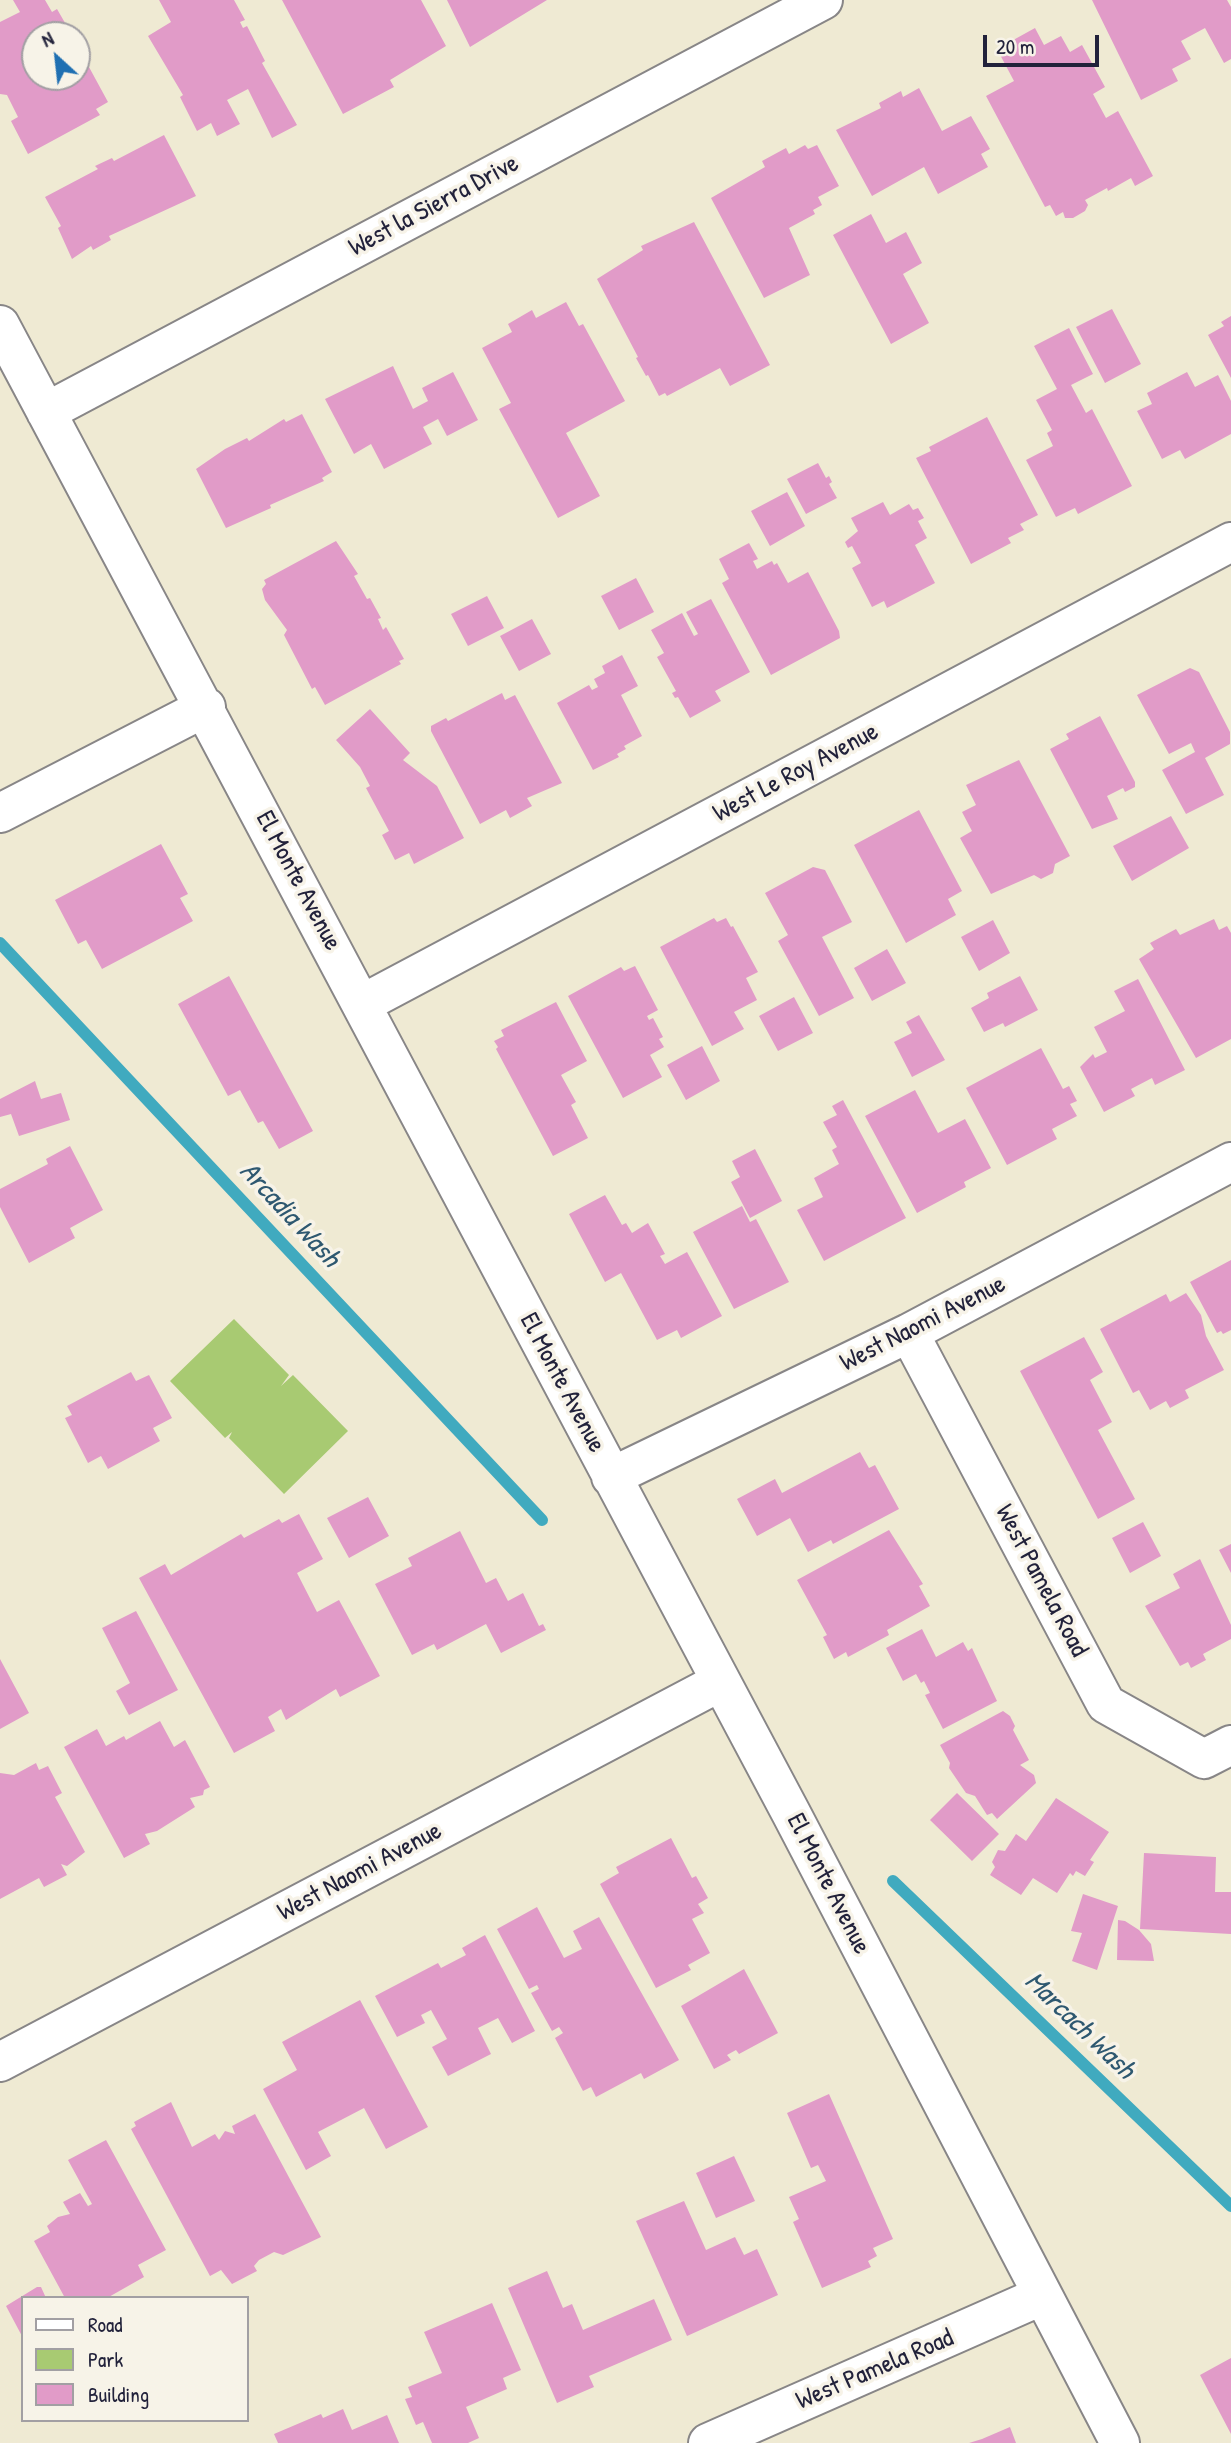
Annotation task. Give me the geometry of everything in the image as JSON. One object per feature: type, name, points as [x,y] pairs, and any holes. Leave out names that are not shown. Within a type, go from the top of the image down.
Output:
[{"type":"street","name":"West la Sierra Drive","points":[[46,412],[823,0]]},
{"type":"street","name":"El Monte Avenue","points":[[0,325],[206,707],[1120,2443]]},
{"type":"street","name":"West Le Roy Avenue","points":[[362,1004],[1231,542]]},
{"type":"street","points":[[0,813],[206,707]]},
{"type":"street","name":"West Naomi Avenue","points":[[611,1477],[909,1333],[1231,1162]]},
{"type":"street","name":"West Pamela Road","points":[[909,1333],[1107,1704],[1204,1759],[1231,1745]]},
{"type":"street","name":"West Naomi Avenue","points":[[0,2062],[720,1682]]},
{"type":"street","name":"West Pamela Road","points":[[708,2443],[1041,2295]]},
{"type":"green space","points":[[234,1319],[289,1375],[281,1386],[293,1375],[348,1431],[284,1494],[229,1438],[232,1432],[225,1438],[170,1381]]},
{"type":"building","points":[[13,0],[45,0],[52,12],[57,9],[64,21],[21,21],[21,91],[91,91],[91,71],[108,102],[96,109],[100,115],[28,154],[11,121],[18,117],[7,95],[0,94],[0,22],[20,12]]},
{"type":"building","points":[[159,0],[234,0],[245,20],[240,22],[243,28],[247,26],[265,61],[262,63],[297,125],[272,138],[248,89],[227,100],[240,124],[217,136],[211,123],[197,131],[180,97],[183,95],[148,36],[171,22]]},
{"type":"building","points":[[282,0],[421,0],[446,46],[390,80],[394,87],[343,114]]},
{"type":"building","points":[[447,0],[547,0],[470,47]]},
{"type":"building","points":[[1092,0],[1227,0],[1231,7],[1231,59],[1224,63],[1205,28],[1181,41],[1191,59],[1172,69],[1178,81],[1141,100]]},
{"type":"building","points":[[1035,28],[1044,45],[1061,36],[1070,52],[1082,45],[1105,87],[1093,94],[1106,118],[1118,111],[1153,176],[1135,186],[1131,178],[1108,191],[1107,188],[1085,200],[1088,205],[1085,211],[1073,218],[1065,218],[1063,212],[1056,216],[1050,205],[1045,207],[986,96],[1014,81],[997,49]]},
{"type":"building","points":[[919,88],[942,131],[971,116],[990,149],[981,154],[988,167],[938,194],[924,167],[872,196],[836,130],[881,108],[879,103],[901,91],[903,97]]},
{"type":"building","points":[[164,135],[196,196],[109,236],[111,240],[93,250],[91,246],[72,259],[58,228],[61,226],[45,197],[98,169],[95,166],[112,158],[114,161]]},
{"type":"building","points":[[805,145],[808,149],[817,145],[839,186],[818,197],[822,205],[813,210],[815,214],[789,228],[810,275],[764,298],[711,198],[765,167],[762,161],[786,148],[789,154]]},
{"type":"building","points":[[871,214],[886,243],[906,232],[922,263],[903,274],[929,323],[891,344],[833,235]]},
{"type":"building","points":[[694,222],[770,365],[730,386],[720,368],[667,396],[665,393],[659,396],[636,358],[638,357],[597,279],[643,250],[641,246]]},
{"type":"building","points":[[566,302],[579,326],[583,324],[625,401],[566,433],[600,496],[558,518],[499,409],[511,403],[482,348],[512,332],[508,324],[532,310],[536,318]]},
{"type":"building","points":[[1112,309],[1141,364],[1105,383],[1076,327]]},
{"type":"building","points":[[1231,316],[1231,378],[1208,335],[1224,326],[1221,322]]},
{"type":"building","points":[[1069,328],[1093,374],[1071,385],[1086,413],[1092,409],[1132,486],[1078,514],[1075,508],[1056,517],[1026,460],[1053,446],[1047,433],[1052,430],[1036,400],[1057,389],[1034,346]]},
{"type":"building","points":[[393,366],[413,409],[428,401],[422,388],[453,372],[478,420],[447,436],[438,419],[423,427],[432,444],[384,469],[371,444],[354,454],[325,399]]},
{"type":"building","points":[[1187,372],[1195,387],[1218,375],[1231,401],[1231,434],[1185,459],[1180,450],[1162,459],[1137,411],[1152,404],[1147,393]]},
{"type":"building","points":[[302,414],[332,472],[322,478],[324,481],[226,528],[196,469],[225,449],[247,438],[249,441],[284,419],[286,422]]},
{"type":"building","points":[[987,417],[1038,515],[1020,524],[1024,530],[1008,538],[1011,543],[971,564],[916,458],[931,451],[929,447]]},
{"type":"building","points":[[818,463],[826,478],[829,476],[832,482],[829,484],[837,498],[806,514],[787,479]]},
{"type":"building","points":[[787,492],[805,526],[770,546],[751,511]]},
{"type":"building","points":[[883,502],[890,515],[909,504],[913,510],[918,508],[924,518],[918,521],[927,538],[915,545],[935,583],[887,608],[884,601],[872,607],[852,568],[861,563],[852,546],[848,548],[845,542],[858,531],[851,518]]},
{"type":"building","points":[[336,541],[358,574],[354,576],[381,618],[378,619],[383,630],[386,627],[404,659],[399,661],[401,664],[325,705],[315,687],[312,689],[284,635],[287,630],[265,600],[262,589],[266,584],[264,580]]},
{"type":"building","points":[[749,543],[758,559],[753,561],[757,569],[772,561],[774,565],[777,563],[788,583],[808,572],[839,631],[840,638],[771,675],[722,583],[729,579],[719,559]]},
{"type":"building","points":[[636,578],[654,612],[619,630],[601,596]]},
{"type":"building","points":[[487,596],[504,628],[468,646],[451,614]]},
{"type":"building","points":[[711,599],[750,672],[715,691],[721,701],[690,718],[678,697],[675,698],[672,693],[676,691],[657,657],[664,653],[651,630],[682,613],[694,636],[698,634],[686,612]]},
{"type":"building","points":[[532,619],[551,654],[519,671],[500,636]]},
{"type":"building","points":[[622,655],[638,686],[621,695],[642,736],[624,746],[626,749],[617,754],[619,757],[593,770],[557,703],[589,685],[592,690],[598,687],[594,679],[605,673],[602,666]]},
{"type":"building","points":[[1190,668],[1199,672],[1230,732],[1230,744],[1205,758],[1224,795],[1186,814],[1162,770],[1195,752],[1191,743],[1169,754],[1137,695]]},
{"type":"building","points":[[502,693],[505,700],[515,695],[562,783],[527,798],[532,806],[510,818],[506,810],[480,824],[431,731],[431,726],[446,718],[448,721]]},
{"type":"building","points":[[370,709],[410,753],[403,760],[437,786],[464,838],[414,864],[409,853],[395,860],[382,835],[389,831],[366,788],[370,786],[360,767],[336,740]]},
{"type":"building","points":[[1100,716],[1135,782],[1135,787],[1125,792],[1123,788],[1107,796],[1118,819],[1092,829],[1050,749],[1069,739],[1066,734]]},
{"type":"building","points":[[1019,760],[1070,856],[1055,864],[1053,873],[1041,879],[1034,875],[991,894],[960,838],[972,831],[962,812],[976,805],[966,785]]},
{"type":"building","points":[[919,810],[962,891],[948,899],[956,915],[906,943],[854,845]]},
{"type":"building","points":[[1171,816],[1189,848],[1132,881],[1113,846]]},
{"type":"building","points":[[161,844],[188,894],[180,898],[193,921],[102,969],[86,940],[78,944],[55,900]]},
{"type":"building","points":[[813,867],[825,870],[852,922],[822,937],[854,998],[819,1016],[778,941],[788,935],[765,893]]},
{"type":"building","points":[[714,918],[717,922],[726,918],[731,927],[733,926],[758,972],[746,978],[757,1000],[734,1012],[744,1029],[712,1046],[660,947]]},
{"type":"building","points":[[1214,919],[1219,930],[1227,926],[1231,933],[1231,1039],[1196,1058],[1139,959],[1154,949],[1150,943],[1176,929],[1180,935]]},
{"type":"building","points":[[993,920],[1010,953],[979,971],[961,937]]},
{"type":"building","points":[[887,949],[906,983],[872,1001],[854,968]]},
{"type":"building","points":[[635,966],[658,1010],[647,1016],[649,1020],[653,1018],[663,1037],[659,1039],[664,1047],[650,1055],[662,1077],[623,1098],[568,996],[621,967],[624,971]]},
{"type":"building","points":[[229,976],[313,1131],[279,1149],[263,1121],[258,1123],[240,1090],[228,1096],[178,1004]]},
{"type":"building","points":[[1020,976],[1038,1010],[1005,1027],[1003,1023],[984,1032],[971,1008],[989,998],[987,993]]},
{"type":"building","points":[[1138,979],[1185,1070],[1155,1085],[1152,1078],[1131,1089],[1135,1096],[1104,1112],[1080,1067],[1093,1054],[1095,1058],[1107,1052],[1094,1027],[1125,1011],[1114,991]]},
{"type":"building","points":[[794,997],[813,1033],[778,1051],[759,1016]]},
{"type":"building","points":[[556,1002],[587,1061],[561,1075],[576,1102],[571,1105],[588,1138],[553,1156],[494,1041],[504,1036],[501,1030]]},
{"type":"building","points":[[919,1015],[945,1060],[912,1077],[894,1042],[912,1033],[906,1022]]},
{"type":"building","points":[[702,1046],[720,1081],[686,1100],[667,1065]]},
{"type":"building","points":[[1041,1048],[1063,1089],[1069,1086],[1077,1101],[1070,1104],[1077,1116],[1052,1129],[1057,1139],[1007,1165],[966,1088]]},
{"type":"building","points":[[35,1081],[41,1099],[61,1093],[70,1120],[19,1136],[11,1114],[0,1117],[0,1099]]},
{"type":"building","points":[[915,1090],[938,1133],[965,1119],[991,1168],[964,1182],[966,1187],[917,1213],[865,1116]]},
{"type":"building","points":[[843,1100],[906,1218],[824,1261],[797,1210],[823,1197],[814,1178],[839,1164],[832,1150],[837,1147],[823,1122],[837,1115],[832,1106]]},
{"type":"building","points":[[70,1146],[103,1210],[70,1228],[75,1238],[29,1263],[0,1207],[0,1189],[48,1164],[46,1159]]},
{"type":"building","points":[[755,1149],[782,1201],[750,1218],[731,1182],[740,1177],[732,1161]]},
{"type":"building","points":[[605,1195],[622,1225],[626,1223],[632,1233],[648,1223],[665,1254],[660,1256],[665,1264],[687,1252],[722,1316],[681,1338],[677,1330],[657,1340],[621,1273],[605,1282],[569,1214]]},
{"type":"building","points":[[742,1206],[750,1222],[756,1219],[789,1282],[734,1309],[693,1232]]},
{"type":"building","points":[[1231,1260],[1231,1330],[1223,1334],[1221,1331],[1217,1333],[1190,1282]]},
{"type":"building","points":[[1186,1293],[1201,1315],[1206,1336],[1224,1370],[1185,1390],[1189,1398],[1170,1408],[1166,1401],[1150,1410],[1139,1390],[1133,1393],[1100,1329],[1166,1294],[1170,1302]]},
{"type":"building","points":[[1084,1337],[1103,1372],[1090,1380],[1112,1422],[1098,1430],[1135,1499],[1098,1519],[1020,1371]]},
{"type":"building","points":[[131,1372],[136,1381],[149,1375],[172,1418],[153,1428],[160,1441],[108,1469],[101,1456],[88,1463],[65,1418],[72,1415],[67,1406]]},
{"type":"building","points":[[860,1452],[869,1468],[875,1465],[899,1509],[833,1544],[831,1540],[808,1552],[790,1518],[757,1536],[737,1499],[775,1479],[782,1493]]},
{"type":"building","points":[[368,1497],[389,1536],[349,1558],[327,1518]]},
{"type":"building","points":[[299,1514],[323,1559],[297,1573],[317,1612],[339,1600],[380,1676],[340,1697],[336,1689],[286,1720],[281,1709],[268,1717],[275,1731],[234,1753],[139,1578],[165,1564],[171,1575],[241,1534],[244,1538],[279,1519],[282,1523]]},
{"type":"building","points":[[1143,1522],[1161,1556],[1130,1573],[1112,1538]]},
{"type":"building","points":[[889,1530],[923,1584],[919,1586],[930,1606],[887,1630],[889,1635],[848,1657],[846,1652],[834,1659],[823,1637],[827,1635],[797,1580]]},
{"type":"building","points":[[460,1531],[486,1583],[496,1578],[508,1601],[523,1593],[539,1626],[543,1624],[546,1630],[501,1653],[486,1624],[437,1650],[434,1644],[412,1655],[375,1584],[412,1566],[408,1558]]},
{"type":"building","points":[[1231,1544],[1231,1573],[1219,1550]]},
{"type":"building","points":[[1200,1559],[1231,1625],[1231,1639],[1203,1654],[1206,1660],[1191,1668],[1188,1662],[1180,1666],[1145,1606],[1180,1588],[1173,1574]]},
{"type":"building","points":[[136,1611],[178,1690],[129,1715],[116,1691],[130,1683],[102,1628]]},
{"type":"building","points":[[922,1629],[936,1657],[963,1642],[968,1651],[972,1648],[997,1701],[943,1729],[925,1695],[930,1693],[924,1681],[921,1683],[916,1674],[903,1681],[886,1648]]},
{"type":"building","points":[[0,1659],[29,1713],[0,1729]]},
{"type":"building","points":[[1003,1711],[1010,1716],[1015,1726],[1013,1730],[1029,1760],[1020,1765],[1034,1775],[1036,1783],[997,1819],[992,1813],[987,1815],[975,1796],[966,1793],[949,1768],[950,1763],[940,1745]]},
{"type":"building","points":[[160,1721],[174,1747],[185,1740],[210,1787],[204,1790],[203,1795],[190,1798],[195,1807],[157,1831],[145,1834],[150,1844],[124,1858],[64,1747],[97,1729],[106,1746],[124,1736],[126,1740]]},
{"type":"building","points":[[36,1763],[39,1770],[48,1766],[62,1793],[55,1797],[85,1852],[67,1866],[61,1864],[67,1875],[44,1887],[39,1878],[0,1899],[0,1773],[14,1775]]},
{"type":"building","points":[[957,1793],[999,1834],[972,1861],[930,1820]]},
{"type":"building","points":[[1056,1798],[1109,1832],[1090,1860],[1094,1862],[1085,1876],[1076,1871],[1073,1876],[1070,1873],[1057,1893],[1033,1878],[1021,1895],[990,1875],[995,1867],[992,1862],[998,1850],[1005,1851],[1016,1834],[1026,1841]]},
{"type":"building","points":[[671,1838],[692,1878],[696,1876],[708,1898],[698,1904],[704,1913],[692,1919],[710,1953],[688,1965],[691,1970],[656,1988],[600,1884],[619,1873],[616,1867]]},
{"type":"building","points":[[1144,1853],[1216,1857],[1215,1892],[1231,1892],[1231,1934],[1140,1929]]},
{"type":"building","points":[[1083,1894],[1118,1906],[1097,1970],[1072,1961],[1082,1933],[1071,1931]]},
{"type":"building","points":[[537,1907],[564,1958],[582,1949],[573,1931],[599,1917],[679,2060],[644,2079],[641,2073],[596,2097],[591,2087],[583,2091],[555,2038],[563,2033],[559,2027],[552,2031],[531,1993],[539,1989],[537,1985],[529,1989],[497,1929]]},
{"type":"building","points":[[1118,1920],[1125,1921],[1139,1930],[1151,1944],[1154,1961],[1117,1960]]},
{"type":"building","points":[[485,1935],[535,2031],[512,2043],[498,2018],[478,2028],[491,2054],[448,2076],[432,2047],[447,2039],[431,2010],[421,2015],[425,2023],[397,2037],[375,1996],[438,1963],[441,1968],[466,1955],[462,1948]]},
{"type":"building","points":[[744,1969],[778,2033],[739,2054],[736,2050],[727,2055],[731,2060],[714,2069],[681,2006]]},
{"type":"building","points":[[360,2000],[428,2127],[386,2149],[364,2108],[318,2132],[331,2156],[306,2170],[263,2089],[297,2070],[282,2042]]},
{"type":"building","points":[[829,2094],[893,2239],[873,2248],[877,2256],[868,2261],[871,2267],[822,2288],[793,2222],[799,2219],[789,2197],[826,2181],[818,2165],[811,2168],[787,2113]]},
{"type":"building","points":[[171,2102],[192,2147],[215,2134],[219,2140],[225,2131],[235,2134],[232,2126],[255,2114],[321,2237],[283,2255],[274,2252],[259,2260],[254,2266],[257,2271],[232,2284],[221,2270],[210,2276],[131,2129],[136,2126],[134,2122]]},
{"type":"building","points":[[106,2140],[166,2250],[138,2265],[144,2277],[111,2296],[64,2296],[34,2241],[50,2232],[47,2226],[58,2217],[70,2214],[63,2202],[80,2193],[88,2206],[92,2204],[68,2160]]},
{"type":"building","points":[[734,2156],[755,2201],[716,2218],[696,2173]]},
{"type":"building","points":[[684,2201],[706,2250],[735,2237],[744,2255],[757,2249],[778,2295],[687,2336],[636,2221]]},
{"type":"building","points":[[547,2271],[563,2308],[572,2304],[583,2330],[654,2299],[672,2340],[589,2376],[594,2387],[557,2403],[508,2288]]},
{"type":"building","points":[[41,2287],[45,2296],[22,2296]]},
{"type":"building","points":[[21,2297],[21,2334],[6,2306]]},
{"type":"building","points":[[492,2303],[521,2370],[503,2378],[507,2389],[466,2407],[479,2438],[468,2443],[432,2443],[423,2422],[416,2425],[405,2399],[412,2397],[408,2387],[442,2373],[424,2332]]},
{"type":"building","points":[[1231,2358],[1231,2434],[1200,2375]]},
{"type":"building","points":[[343,2409],[352,2430],[387,2415],[399,2443],[278,2443],[274,2434],[321,2414],[323,2418]]},
{"type":"building","points":[[1010,2427],[1016,2443],[969,2443],[982,2439]]},
{"type":"waterway","name":"Arcadia Wash","points":[[0,943],[542,1520]]},
{"type":"waterway","name":"Marcach Wash","points":[[893,1881],[1231,2206]]}]
